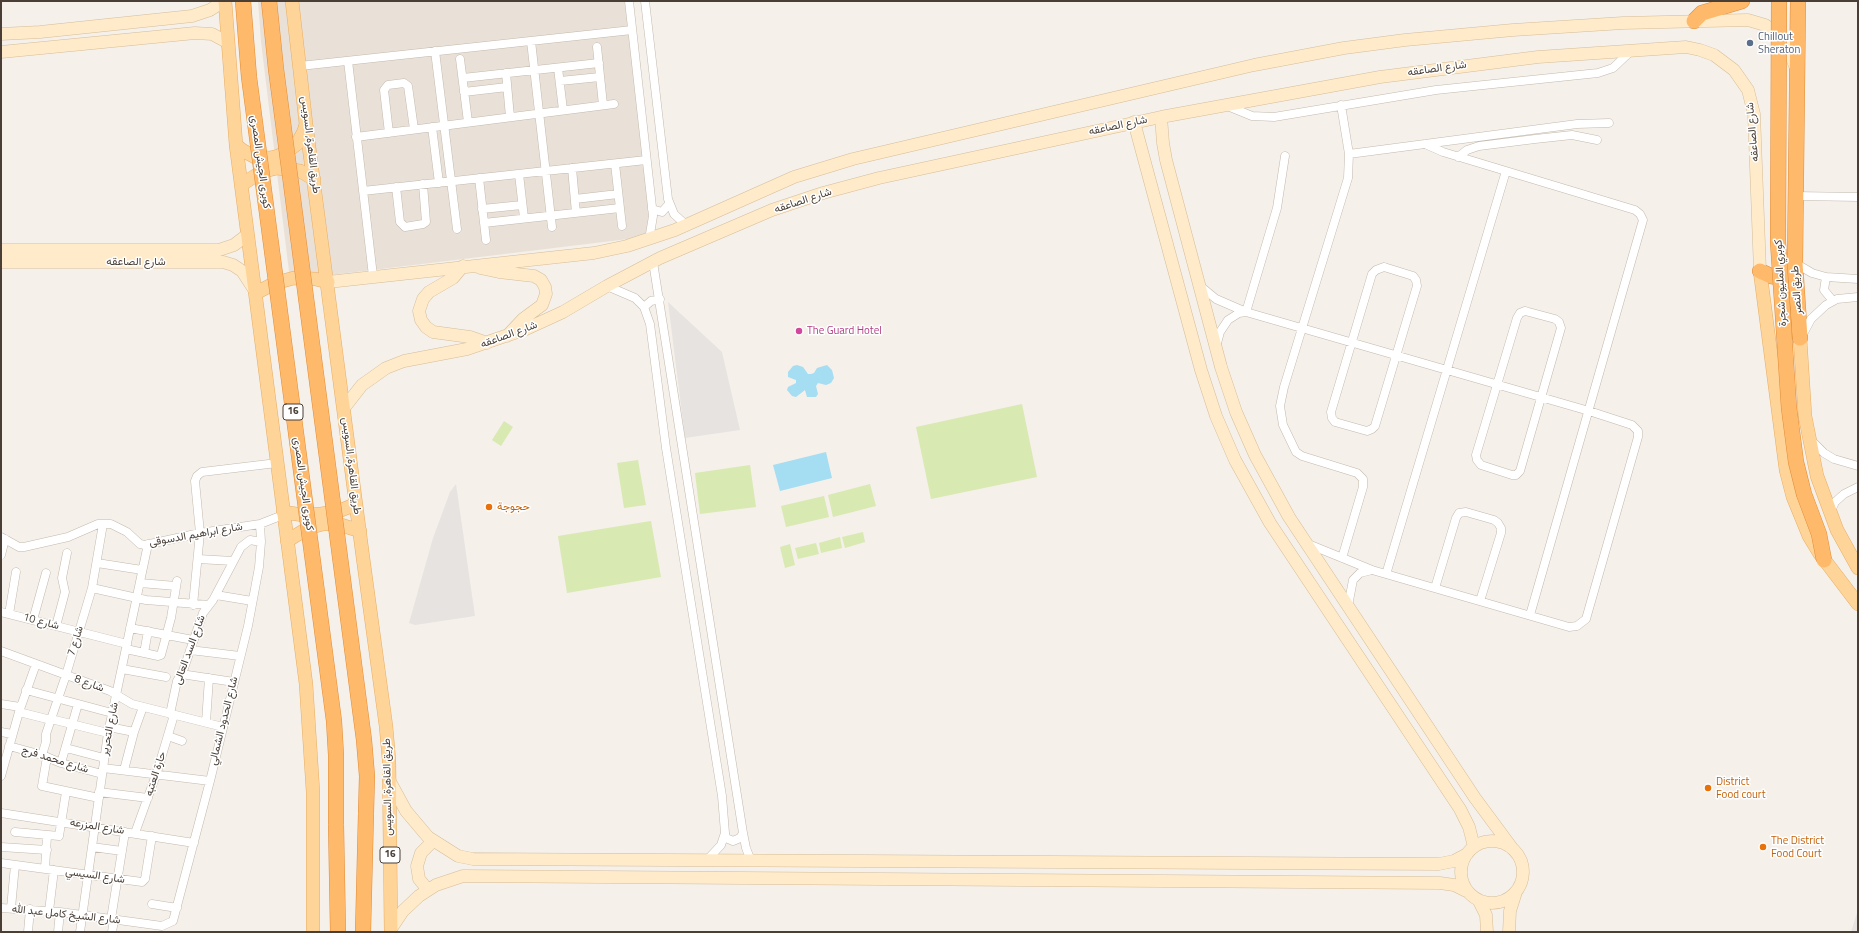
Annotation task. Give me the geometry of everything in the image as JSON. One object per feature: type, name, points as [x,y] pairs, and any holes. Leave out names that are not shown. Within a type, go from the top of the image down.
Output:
[{"type":"highway","name":"كوبرى الجيش المصرى","points":[[243,1],[249,77],[334,721],[337,776],[336,824],[338,932]]},
{"type":"highway","name":"طريق القاهرة, السويس","points":[[269,1],[277,77],[364,740],[367,776],[363,932]]},
{"type":"highway","points":[[1694,21],[1702,12],[1742,1]]},
{"type":"highway","name":"كوبري المليون شجرة","points":[[1779,1],[1778,242],[1789,408],[1796,462],[1804,494],[1819,534],[1824,560]]},
{"type":"highway","name":"طريق النصر","points":[[1798,1],[1795,263],[1800,338]]},
{"type":"highway","points":[[1760,271],[1771,276],[1782,276],[1792,269],[1795,263]]},
{"type":"main road","name":"16","points":[[224,1],[236,145],[310,720],[313,792],[313,932]]},
{"type":"main road","name":"طريق القاهرة, السويس","points":[[292,1],[306,124],[386,726],[389,778],[391,931]]},
{"type":"main road","points":[[236,145],[255,157],[270,158],[278,156],[285,153],[297,144],[306,124]]},
{"type":"main road","points":[[241,185],[261,172],[277,168],[300,171],[314,179]]},
{"type":"main road","points":[[1760,271],[1786,470],[1800,516],[1824,560],[1858,604]]},
{"type":"main road","points":[[256,293],[275,283],[294,278],[315,279],[328,282]]},
{"type":"main road","name":"طريق النصر","points":[[1800,338],[1803,386],[1809,438],[1818,476],[1830,513],[1846,548],[1858,568]]},
{"type":"main road","points":[[283,513],[321,514],[339,511],[356,504]]},
{"type":"main road","points":[[287,541],[308,528],[323,524],[338,524],[360,531]]},
{"type":"street","points":[[1,34],[40,32],[201,14],[224,1]]},
{"type":"street","points":[[629,1],[652,209],[652,228],[649,240]]},
{"type":"street","points":[[645,1],[669,204],[678,218],[686,225]]},
{"type":"street","points":[[179,17],[181,34]]},
{"type":"street","name":"شارع الصاعقه","points":[[328,282],[594,253],[627,246],[649,240],[686,225],[782,182],[853,159],[1284,58],[1367,44],[1459,34],[1566,26],[1748,20],[1765,25],[1775,31],[1784,40],[1798,72]]},
{"type":"street","points":[[300,66],[632,30]]},
{"type":"street","points":[[1,52],[181,34],[208,33],[227,42]]},
{"type":"street","points":[[531,41],[552,227]]},
{"type":"street","points":[[597,47],[603,105]]},
{"type":"street","name":"شارع الصاعقه","points":[[344,408],[362,385],[386,368],[404,361],[447,353],[507,337],[563,312],[653,262],[772,210],[829,192],[886,177],[1134,122],[1357,81],[1453,67],[1538,57],[1678,47],[1700,50],[1714,55],[1728,64],[1744,83],[1751,98],[1754,114],[1760,271]]},
{"type":"street","points":[[1225,105],[1248,115],[1262,118],[1436,90],[1598,73],[1613,68],[1631,50]]},
{"type":"street","points":[[435,52],[457,229]]},
{"type":"street","points":[[460,60],[468,122]]},
{"type":"street","points":[[348,61],[372,276]]},
{"type":"street","points":[[463,78],[599,63]]},
{"type":"street","points":[[558,68],[563,110]]},
{"type":"street","points":[[506,73],[510,117]]},
{"type":"street","points":[[560,81],[600,77]]},
{"type":"street","points":[[389,133],[384,90],[388,85],[404,83],[408,86],[414,129]]},
{"type":"street","points":[[464,92],[507,87]]},
{"type":"street","points":[[356,137],[614,104]]},
{"type":"street","points":[[1341,105],[1349,154],[1349,170],[1346,186],[1280,401],[1281,418],[1294,449],[1299,454],[1357,474],[1363,479],[1363,487],[1342,558]]},
{"type":"street","points":[[1161,117],[1165,156],[1216,347],[1228,389],[1255,455],[1277,497],[1307,544],[1474,798],[1521,862],[1523,878],[1516,892],[1510,911],[1509,932]]},
{"type":"street","points":[[1134,122],[1201,370],[1216,416],[1235,460],[1270,523],[1460,809],[1469,827],[1470,850],[1461,868],[1461,876],[1466,891]]},
{"type":"street","points":[[1349,154],[1577,124],[1609,123]]},
{"type":"street","points":[[432,127],[439,183]]},
{"type":"street","points":[[1458,157],[1467,150],[1479,146],[1535,139],[1572,135],[1597,140]]},
{"type":"street","points":[[1425,144],[1458,157],[1635,210],[1642,217],[1643,224],[1530,615]]},
{"type":"street","points":[[1246,312],[1277,208],[1285,156]]},
{"type":"street","points":[[363,191],[646,160]]},
{"type":"street","points":[[615,164],[622,226]]},
{"type":"street","points":[[572,168],[576,213]]},
{"type":"street","points":[[1387,571],[1506,171]]},
{"type":"street","points":[[519,174],[524,218]]},
{"type":"street","points":[[479,178],[486,240]]},
{"type":"street","points":[[396,187],[400,222],[405,227],[423,224],[426,222],[422,184]]},
{"type":"street","points":[[575,199],[618,194]]},
{"type":"street","points":[[1796,196],[1858,198]]},
{"type":"street","points":[[652,209],[662,212],[669,204]]},
{"type":"street","points":[[482,209],[522,205]]},
{"type":"street","points":[[484,223],[620,208]]},
{"type":"street","name":"شارع الصاعقه","points":[[1,250],[224,249],[234,245],[248,235]]},
{"type":"street","points":[[188,250],[188,262]]},
{"type":"street","name":"شارع الصاعقه","points":[[1,262],[218,262],[233,266],[245,275],[256,293]]},
{"type":"street","points":[[653,262],[743,833],[746,848],[751,860]]},
{"type":"street","points":[[1795,263],[1812,272],[1826,277],[1858,279]]},
{"type":"street","points":[[487,343],[470,337],[433,332],[426,327],[421,320],[419,311],[423,299],[429,292],[453,278],[467,266],[499,272],[530,274],[538,277],[545,286],[546,294],[542,306],[523,319],[507,337]]},
{"type":"street","points":[[1378,268],[1386,268],[1410,275],[1414,278],[1417,283],[1374,428],[1365,430],[1338,423],[1332,418],[1331,412],[1352,342],[1372,274],[1378,268]]},
{"type":"street","points":[[1826,277],[1824,290],[1833,301]]},
{"type":"street","points":[[1199,285],[1216,299],[1246,312],[1589,411],[1632,425],[1636,428],[1638,434],[1586,619],[1579,625],[1573,627],[1372,570],[1307,544]]},
{"type":"street","points":[[608,286],[631,295],[644,307],[650,324],[667,456],[722,796],[726,838],[733,840],[740,838],[743,833]]},
{"type":"street","points":[[1800,338],[1811,319],[1821,309],[1833,301],[1844,298],[1858,297]]},
{"type":"street","points":[[644,307],[651,301],[660,299]]},
{"type":"street","points":[[1216,347],[1220,332],[1228,320],[1239,313],[1246,312]]},
{"type":"street","points":[[1523,312],[1555,319],[1560,322],[1561,330],[1541,397],[1520,471],[1516,475],[1512,475],[1478,463],[1476,452],[1518,315],[1523,312]]},
{"type":"street","points":[[1809,438],[1824,453],[1834,459],[1858,466]]},
{"type":"street","points":[[193,605],[200,533],[195,481],[199,473],[277,463]]},
{"type":"street","points":[[1830,513],[1835,502],[1844,494],[1858,487]]},
{"type":"street","points":[[1435,588],[1456,518],[1460,513],[1466,512],[1494,520],[1501,528],[1480,601]]},
{"type":"street","name":"شارع ابراهيم الدسوقى","points":[[103,524],[117,526],[127,532],[140,544],[148,544],[200,533],[260,524],[283,513]]},
{"type":"street","points":[[1,555],[3,538],[17,546],[24,547],[60,539],[93,526],[103,524]]},
{"type":"street","name":"شارع 7","points":[[66,792],[42,785],[46,734],[66,675],[92,588],[103,524]]},
{"type":"street","name":"شارع الحدود الشمالي","points":[[175,917],[210,781],[252,601],[262,542],[260,524]]},
{"type":"street","name":"شارع السد العالى","points":[[172,714],[177,681],[181,674],[202,615],[216,595],[233,561],[245,542],[255,540],[262,542]]},
{"type":"street","name":"شارع التحرير","points":[[80,932],[104,758],[112,713],[148,544]]},
{"type":"street","points":[[56,626],[65,592],[62,578],[67,553]]},
{"type":"street","points":[[198,559],[233,561]]},
{"type":"street","points":[[97,563],[142,570]]},
{"type":"street","points":[[1348,606],[1353,580],[1360,573],[1372,570]]},
{"type":"street","points":[[5,613],[16,572]]},
{"type":"street","points":[[32,620],[46,573]]},
{"type":"street","points":[[140,583],[176,584],[174,603],[167,635]]},
{"type":"street","points":[[92,588],[136,598],[209,606]]},
{"type":"street","points":[[216,595],[252,601]]},
{"type":"street","name":"شارع 10","points":[[5,613],[79,632],[144,653],[161,655],[167,635]]},
{"type":"street","points":[[130,628],[193,640]]},
{"type":"street","points":[[144,653],[148,631]]},
{"type":"street","points":[[190,650],[240,656]]},
{"type":"street","name":"شارع 8","points":[[1,651],[110,691],[125,701],[223,727]]},
{"type":"street","points":[[1,774],[26,690],[36,664]]},
{"type":"street","points":[[122,668],[166,676]]},
{"type":"street","points":[[181,674],[234,682]]},
{"type":"street","points":[[206,722],[209,678]]},
{"type":"street","points":[[26,690],[112,713]]},
{"type":"street","points":[[1,704],[73,724],[109,730],[134,732]]},
{"type":"street","points":[[61,763],[78,704]]},
{"type":"street","points":[[124,770],[134,732],[143,707]]},
{"type":"street","name":"حارة العتبه","points":[[135,833],[168,736],[172,714]]},
{"type":"street","points":[[1,732],[12,734]]},
{"type":"street","points":[[168,736],[182,741]]},
{"type":"street","name":"شارع محمد فرج","points":[[9,746],[45,756],[61,763],[102,771],[124,770],[210,781]]},
{"type":"street","points":[[66,748],[104,758]]},
{"type":"street","points":[[389,778],[406,811],[420,829],[433,841],[458,856],[473,859],[708,859],[1439,864],[1454,861],[1470,850],[1489,841],[1501,843],[1512,848]]},
{"type":"street","points":[[15,832],[48,836],[60,835],[66,792],[148,798]]},
{"type":"street","name":"شارع المزرعه","points":[[1,813],[194,843]]},
{"type":"street","points":[[112,932],[117,879],[125,832]]},
{"type":"street","points":[[708,859],[721,845],[725,833]]},
{"type":"street","points":[[45,869],[48,836]]},
{"type":"street","name":"شارع السيسي","points":[[1,863],[139,882],[144,881],[152,836]]},
{"type":"street","points":[[428,890],[419,880],[417,866],[421,853],[433,841]]},
{"type":"street","points":[[1,847],[47,850]]},
{"type":"street","points":[[92,847],[122,851]]},
{"type":"street","points":[[11,908],[15,865]]},
{"type":"street","points":[[49,911],[54,870]]},
{"type":"street","points":[[391,931],[403,911],[428,890],[454,879],[471,876],[1440,883],[1454,885],[1466,891],[1479,901],[1486,915],[1487,932]]},
{"type":"street","points":[[1479,901],[1494,904],[1510,898],[1516,892]]},
{"type":"street","points":[[152,904],[177,908]]},
{"type":"street","name":"شارع الشيخ كامل عبد الله","points":[[1,908],[60,912],[112,920],[143,928],[157,929],[166,926],[175,917]]},
{"type":"street","points":[[28,932],[30,909]]},
{"type":"street","points":[[58,932],[60,912]]},
{"type":"shaded area","points":[[258,1],[625,1],[653,236],[290,280],[261,42]]},
{"type":"shaded area","points":[[668,302],[722,352],[740,430],[685,438]]},
{"type":"shaded area","points":[[456,484],[475,616],[415,625],[409,623],[433,538],[450,492]]},
{"type":"shaded area","points":[[1858,910],[1858,932],[1851,932]]},
{"type":"green space","points":[[1022,404],[1037,477],[931,499],[916,427]]},
{"type":"green space","points":[[504,421],[513,427],[501,446],[492,440]]},
{"type":"green space","points":[[638,460],[646,505],[624,508],[617,463]]},
{"type":"green space","points":[[750,465],[756,507],[700,514],[695,473]]},
{"type":"green space","points":[[870,484],[876,506],[833,517],[828,495]]},
{"type":"green space","points":[[824,496],[829,517],[786,527],[781,506]]},
{"type":"green space","points":[[651,521],[661,577],[567,593],[558,536]]},
{"type":"green space","points":[[863,532],[865,542],[845,548],[842,537]]},
{"type":"green space","points":[[840,537],[842,548],[821,553],[819,543]]},
{"type":"green space","points":[[816,543],[819,554],[798,559],[795,548]]},
{"type":"green space","points":[[790,544],[795,565],[785,568],[780,547]]},
{"type":"water","points":[[797,365],[803,367],[808,374],[811,374],[814,373],[817,368],[827,365],[832,370],[834,378],[831,383],[826,385],[818,383],[816,386],[818,394],[816,397],[807,397],[805,390],[796,397],[792,396],[787,390],[788,387],[796,383],[796,380],[788,377],[788,372],[793,366]]},
{"type":"water","points":[[826,452],[832,478],[780,491],[773,465]]},
{"type":"place","name":"Chillout Sheraton","points":[[1750,43]]},
{"type":"place","name":"The Guard Hotel","points":[[799,331]]},
{"type":"place","name":"حجوجة","points":[[489,507]]},
{"type":"place","name":"District Food court","points":[[1708,788]]},
{"type":"place","name":"The District Food Court","points":[[1763,847]]}]
